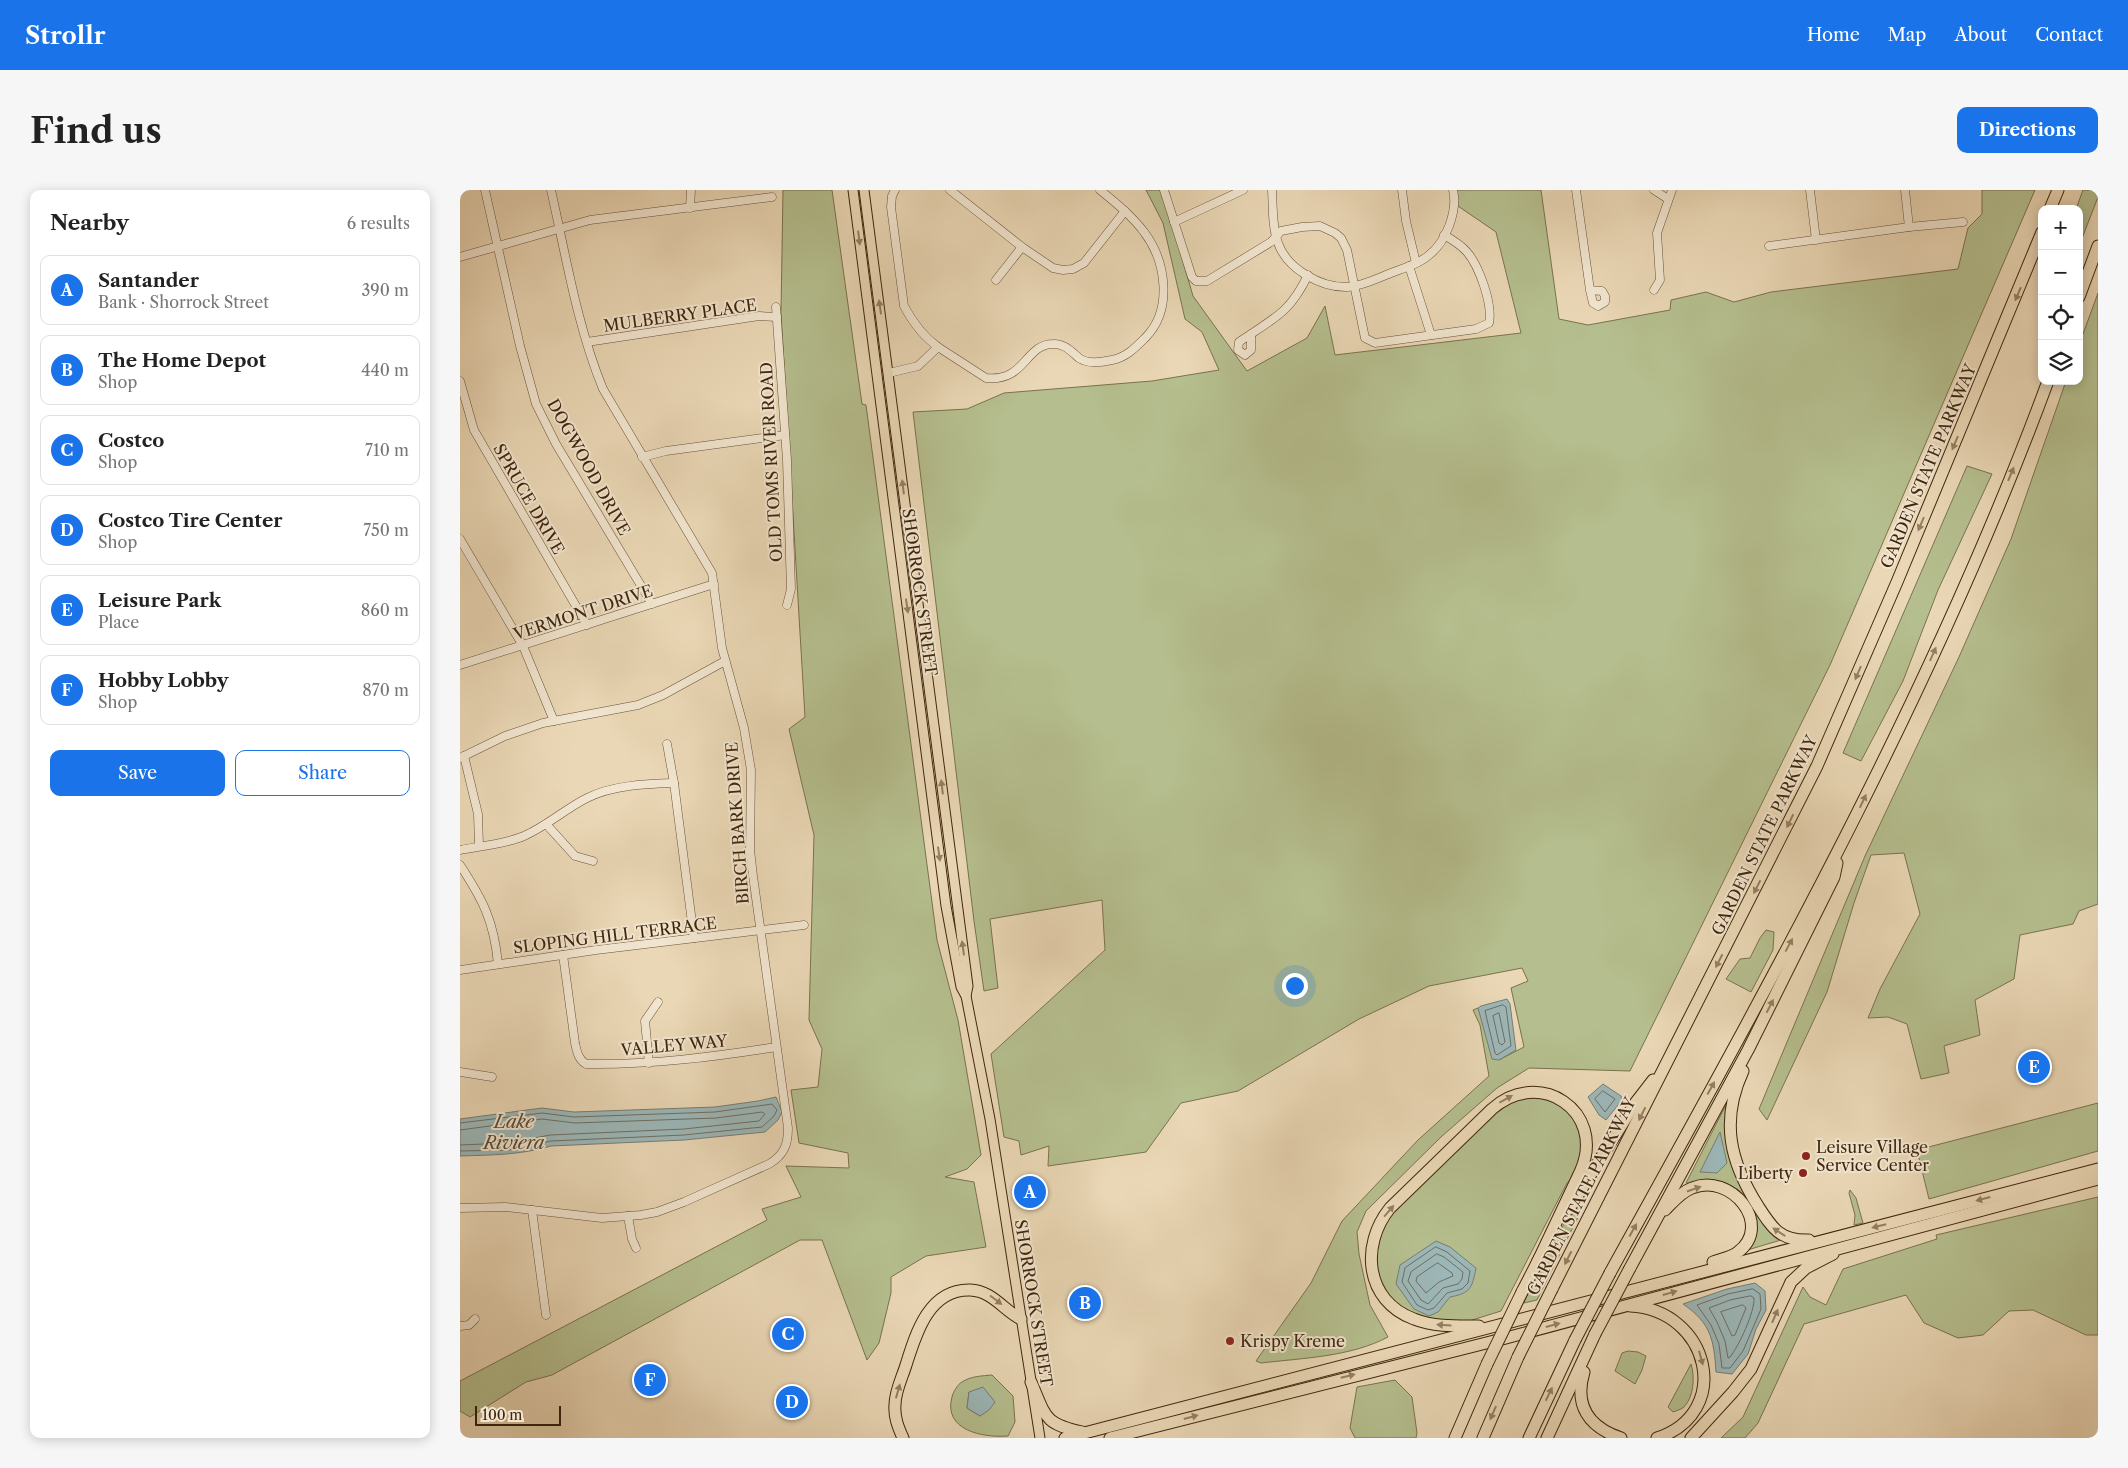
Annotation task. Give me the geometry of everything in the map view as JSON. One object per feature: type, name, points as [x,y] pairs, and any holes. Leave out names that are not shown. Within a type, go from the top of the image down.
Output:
[{"type":"highway","points":[[2052,205],[2058,190]]},
{"type":"highway","name":"GARDEN STATE PARKWAY","points":[[1483,1438],[1518,1357],[1777,847],[1840,716],[2038,242]]},
{"type":"highway","points":[[2080,295],[2098,246]]},
{"type":"highway","points":[[1529,1438],[1574,1340],[1778,965],[1842,844],[1900,726],[1961,592],[2029,432],[2047,385]]},
{"type":"highway","points":[[1547,1438],[1595,1334],[1748,1050],[1834,877],[1842,844]]},
{"type":"highway","points":[[1748,1050],[1747,1061],[1733,1098],[1730,1120],[1731,1145],[1739,1172],[1748,1191],[1774,1230],[1795,1240],[1826,1240]]},
{"type":"highway","points":[[1537,1262],[1636,1102],[1672,1054]]},
{"type":"highway","points":[[1455,1438],[1488,1364],[1586,1159],[1587,1144],[1583,1125],[1567,1104],[1552,1095],[1530,1092],[1506,1098],[1390,1208],[1380,1223],[1372,1242],[1371,1262],[1375,1281],[1384,1297],[1399,1312],[1414,1319],[1433,1324],[1493,1326]]},
{"type":"highway","points":[[1066,1438],[2098,1169]]},
{"type":"highway","points":[[1110,1438],[1623,1306],[2098,1179]]},
{"type":"highway","points":[[1656,1218],[1684,1193],[1700,1186],[1722,1187],[1733,1193],[1743,1203],[1751,1225],[1748,1239],[1744,1246],[1738,1253],[1705,1266],[1696,1274]]},
{"type":"highway","points":[[1691,1438],[1733,1392],[1751,1368],[1791,1282],[1806,1268],[1856,1243]]},
{"type":"highway","points":[[903,1438],[895,1415],[896,1397],[920,1326],[935,1303],[957,1292],[979,1291],[993,1296],[1009,1313],[1022,1319]]},
{"type":"highway","points":[[1623,1306],[1639,1307],[1660,1312],[1674,1320],[1689,1334],[1698,1347],[1702,1360],[1704,1371],[1702,1390],[1694,1410],[1679,1427],[1656,1438]]},
{"type":"highway","points":[[1587,1353],[1580,1389],[1584,1410],[1600,1428],[1621,1438]]},
{"type":"highway","points":[[1031,1382],[1048,1418],[1054,1424],[1086,1432]]},
{"type":"main road","name":"SHORROCK STREET","points":[[853,190],[946,906],[961,987],[966,996],[991,1122],[1040,1438]]},
{"type":"main road","name":"SHORROCK STREET","points":[[864,190],[968,986],[966,996]]},
{"type":"main road","points":[[867,303],[877,336],[882,367],[889,373],[883,388],[886,418],[885,446]]},
{"type":"street","name":"DOGWOOD DRIVE","points":[[485,190],[520,346],[536,404],[556,444],[652,604]]},
{"type":"street","name":"BIRCH BARK DRIVE","points":[[460,1208],[506,1207],[602,1218],[657,1212],[684,1202],[778,1159],[786,1148],[788,1128],[750,850],[751,770],[744,728],[725,661],[714,584],[706,562],[603,389],[587,342],[551,190]]},
{"type":"street","points":[[690,208],[691,190]]},
{"type":"street","points":[[895,190],[892,196],[891,207],[904,306],[910,318],[938,347],[986,378],[995,379],[1005,378],[1014,373],[1030,355],[1041,348],[1053,344],[1066,348],[1080,359],[1090,362],[1111,360],[1128,354],[1152,331],[1158,318],[1164,294],[1160,266],[1152,245],[1144,232],[1125,211],[1100,190]]},
{"type":"street","points":[[950,190],[1022,247],[1053,268],[1063,270],[1073,269],[1084,263],[1125,211]]},
{"type":"street","points":[[1164,190],[1192,277],[1196,281],[1203,282],[1271,242],[1281,231],[1320,226],[1335,233],[1345,243],[1365,338],[1369,342],[1375,343],[1476,329],[1489,323],[1487,302],[1475,264],[1458,243],[1444,235]]},
{"type":"street","points":[[1174,222],[1243,190]]},
{"type":"street","points":[[1272,190],[1276,237],[1282,252],[1308,276],[1336,286],[1354,286],[1412,264],[1429,255],[1444,235],[1452,215],[1454,204],[1453,190]]},
{"type":"street","points":[[1402,190],[1412,264],[1431,335]]},
{"type":"street","points":[[1576,190],[1590,290]]},
{"type":"street","points":[[1654,190],[1668,199]]},
{"type":"street","points":[[1654,290],[1660,280],[1657,233],[1672,190]]},
{"type":"street","points":[[1810,190],[1816,240]]},
{"type":"street","points":[[1905,190],[1909,227]]},
{"type":"street","points":[[460,257],[590,220],[772,198]]},
{"type":"street","points":[[1769,246],[1909,227],[1963,222]]},
{"type":"street","points":[[996,280],[1022,247]]},
{"type":"street","points":[[1251,334],[1284,312],[1299,293],[1308,276]]},
{"type":"street","points":[[776,307],[777,317]]},
{"type":"street","name":"MULBERRY PLACE","points":[[587,342],[759,316],[777,317]]},
{"type":"street","name":"OLD TOMS RIVER ROAD","points":[[777,317],[785,435],[791,589],[787,605]]},
{"type":"street","points":[[889,373],[918,366],[938,347]]},
{"type":"street","name":"SPRUCE DRIVE","points":[[460,381],[474,430],[586,626]]},
{"type":"street","points":[[642,457],[666,451],[785,435]]},
{"type":"street","points":[[460,539],[523,646],[554,721]]},
{"type":"street","name":"VERMONT DRIVE","points":[[460,665],[714,584]]},
{"type":"street","points":[[479,846],[478,814],[462,757],[526,728],[638,705],[663,695],[725,661]]},
{"type":"street","points":[[667,744],[674,783],[694,938]]},
{"type":"street","points":[[460,850],[523,836],[587,798],[602,792],[623,787],[674,783]]},
{"type":"street","points":[[546,824],[575,856],[592,861]]},
{"type":"street","points":[[460,864],[479,894],[492,925],[498,964]]},
{"type":"street","name":"SLOPING HILL TERRACE","points":[[460,970],[804,924]]},
{"type":"street","name":"VALLEY WAY","points":[[563,955],[578,1056],[586,1064],[691,1060],[776,1047]]},
{"type":"street","points":[[649,1063],[646,1021],[658,1002]]},
{"type":"street","points":[[460,1072],[492,1077]]},
{"type":"street","points":[[532,1210],[546,1316]]},
{"type":"street","points":[[628,1216],[632,1239],[636,1248]]},
{"type":"street","points":[[460,1326],[469,1325],[475,1319]]},
{"type":"green space","points":[[783,190],[832,190],[862,404],[866,405],[937,940],[958,1020],[981,1155],[967,1169],[945,1177],[974,1182],[986,1247],[926,1256],[891,1277],[891,1293],[879,1343],[867,1360],[822,1240],[800,1240],[552,1375],[526,1382],[470,1417],[460,1411],[460,1381],[767,1220],[762,1209],[801,1197],[786,1166],[849,1168],[848,1153],[799,1143],[791,1090],[818,1087],[822,1049],[809,1020],[814,835],[789,729],[805,717],[781,313]]},
{"type":"green space","points":[[1146,190],[1162,190],[1193,296],[1247,371],[1307,338],[1325,306],[1335,355],[1521,333],[1496,232],[1455,204],[1453,190],[1541,190],[1559,319],[1588,325],[1670,310],[1671,300],[1706,292],[1734,302],[1771,292],[1958,269],[1968,228],[1982,214],[1982,190],[2035,190],[1830,665],[1630,1071],[1529,1068],[1497,1088],[1441,1137],[1366,1211],[1357,1232],[1359,1254],[1370,1305],[1388,1337],[1358,1349],[1326,1356],[1261,1363],[1256,1361],[1311,1283],[1342,1221],[1418,1140],[1489,1076],[1480,1025],[1473,1010],[1478,1008],[1499,1060],[1524,1047],[1511,988],[1528,981],[1522,968],[1429,986],[1359,1019],[1238,1091],[1181,1103],[1146,1152],[1048,1166],[1049,1146],[1021,1155],[1019,1141],[1004,1137],[991,1054],[1105,950],[1102,900],[990,919],[998,988],[984,991],[913,412],[967,409],[1004,393],[1152,381],[1219,370],[1202,332],[1185,319],[1163,223]]},
{"type":"green space","points":[[2083,190],[2098,190],[2098,197],[2083,236],[2083,205],[2077,205]]},
{"type":"green space","points":[[2098,293],[2098,904],[2079,911],[2073,924],[2020,935],[2014,979],[1975,1000],[1980,1035],[1944,1046],[1949,1073],[1921,1079],[1907,1024],[1888,1017],[1868,1018],[1880,989],[1920,914],[1904,853],[1871,855],[1854,903],[1827,992],[1767,1120],[1759,1109],[1865,856],[1959,657],[2011,539],[2065,385],[2083,385],[2083,334]]},
{"type":"green space","points":[[1967,466],[1992,474],[1938,590],[1903,681],[1861,761],[1843,753]]},
{"type":"green space","points":[[1766,930],[1774,932],[1773,950],[1751,992],[1726,979],[1740,959],[1750,958]]},
{"type":"green space","points":[[1548,1096],[1577,1120],[1583,1151],[1572,1179],[1567,1183],[1501,1311],[1469,1321],[1452,1322],[1424,1319],[1399,1307],[1381,1287],[1374,1259],[1386,1217],[1507,1101]]},
{"type":"green space","points":[[1730,1097],[1735,1173],[1742,1188],[1781,1240],[1744,1251],[1755,1216],[1742,1194],[1729,1185],[1713,1180],[1686,1183]]},
{"type":"green space","points":[[2098,1103],[2098,1151],[1929,1199],[1917,1150]]},
{"type":"green space","points":[[1850,1190],[1856,1198],[1863,1223],[1854,1225],[1855,1215],[1849,1193]]},
{"type":"green space","points":[[1586,1196],[1588,1197],[1537,1300],[1524,1303],[1560,1230]]},
{"type":"green space","points":[[2098,1197],[2098,1335],[2086,1335],[2033,1310],[2009,1311],[1983,1335],[1958,1338],[1924,1323],[1906,1295],[1804,1324],[1758,1423],[1745,1438],[1721,1438],[1743,1417],[1803,1287],[1810,1297],[1826,1305],[1843,1269],[1937,1239],[1936,1235]]},
{"type":"green space","points":[[1628,1351],[1638,1352],[1646,1356],[1635,1384],[1615,1371],[1622,1353]]},
{"type":"green space","points":[[1691,1364],[1693,1380],[1690,1398],[1684,1407],[1673,1412],[1668,1407]]},
{"type":"green space","points":[[992,1375],[1013,1396],[1015,1422],[1008,1436],[987,1435],[967,1430],[953,1417],[951,1408],[952,1397],[957,1386],[969,1379]],"holes":[[[969,1392],[980,1416],[967,1408]]]},
{"type":"green space","points":[[1395,1380],[1412,1397],[1416,1438],[1355,1438],[1350,1428],[1357,1387]]},
{"type":"water","points":[[1507,999],[1510,1004],[1516,1050],[1499,1060],[1492,1059],[1478,1008]]},
{"type":"water","points":[[1603,1084],[1621,1096],[1622,1100],[1606,1120],[1599,1115],[1588,1097]]},
{"type":"water","name":"Lake Riviera","points":[[776,1097],[782,1112],[778,1120],[765,1132],[684,1140],[551,1146],[517,1153],[460,1156],[460,1119],[542,1108],[574,1112],[715,1107]]},
{"type":"water","points":[[1720,1132],[1727,1163],[1717,1173],[1700,1172]]},
{"type":"water","points":[[1436,1241],[1450,1247],[1476,1268],[1472,1285],[1462,1294],[1450,1297],[1438,1312],[1429,1316],[1414,1309],[1396,1284],[1400,1265]]},
{"type":"water","points":[[1755,1283],[1765,1291],[1766,1310],[1756,1329],[1748,1354],[1732,1374],[1716,1372],[1714,1351],[1709,1333],[1700,1318],[1683,1304],[1727,1289]]},
{"type":"water","points":[[983,1387],[995,1402],[989,1410],[980,1416],[967,1408],[969,1392]]},
{"type":"place","name":"Leisure Park","points":[[2034,1067]]},
{"type":"place","name":"Leisure Village Service Center","points":[[1806,1156]]},
{"type":"place","name":"Liberty","points":[[1803,1173]]},
{"type":"place","name":"Santander","points":[[1030,1192]]},
{"type":"place","name":"The Home Depot","points":[[1085,1303]]},
{"type":"place","name":"Costco","points":[[788,1334]]},
{"type":"place","name":"Krispy Kreme","points":[[1230,1341]]},
{"type":"place","name":"Hobby Lobby","points":[[650,1380]]},
{"type":"place","name":"Costco Tire Center","points":[[792,1402]]}]
